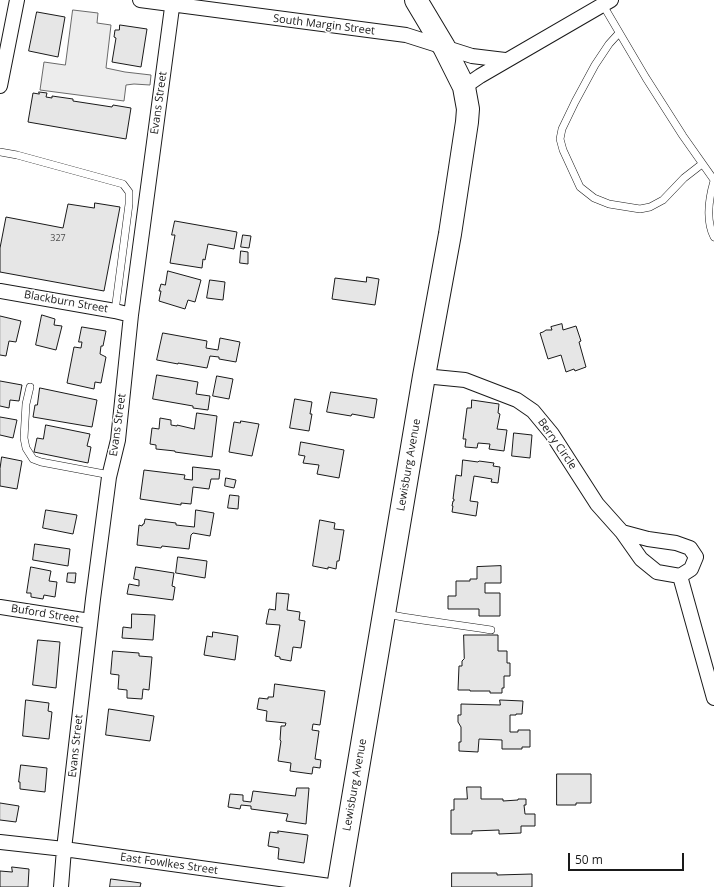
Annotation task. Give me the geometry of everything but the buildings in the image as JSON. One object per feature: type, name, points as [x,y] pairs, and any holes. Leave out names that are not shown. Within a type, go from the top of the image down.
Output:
[{"type":"main road","name":"Lewisburg Avenue","points":[[337,887],[424,376],[450,234],[467,122],[468,109],[464,87],[444,47],[416,0]]},
{"type":"street","points":[[0,86],[17,0]]},
{"type":"street","name":"South Margin Street","points":[[140,0],[173,2],[406,35],[472,56],[506,60]]},
{"type":"street","name":"Evans Street","points":[[61,887],[90,621],[110,475],[118,440],[131,315],[173,2]]},
{"type":"street","points":[[464,87],[506,60],[607,2]]},
{"type":"street","name":"Blackburn Street","points":[[0,291],[131,315]]},
{"type":"street","name":"Berry Circle","points":[[424,376],[465,380],[517,400],[533,411],[552,434],[597,504],[622,532],[641,559],[657,572],[680,576]]},
{"type":"street","points":[[622,532],[648,539],[676,543],[690,548],[696,557],[691,568],[680,576],[714,698]]},
{"type":"street","name":"Buford Street","points":[[0,607],[90,621]]},
{"type":"street","name":"East Fowlkes Street","points":[[0,842],[64,849],[337,887]]},
{"type":"lane","points":[[607,2],[619,33],[646,78],[714,180],[709,198],[709,216],[714,237]]},
{"type":"lane","points":[[619,33],[609,44],[595,65],[562,129],[560,139],[563,150],[580,187],[594,198],[609,204],[640,209],[663,200],[684,178],[702,164]]},
{"type":"lane","points":[[0,152],[17,155],[124,184],[129,192],[129,204],[115,311]]},
{"type":"lane","points":[[30,387],[26,404],[24,438],[26,448],[33,459],[41,462],[110,475]]},
{"type":"lane","points":[[384,614],[411,619],[461,624],[491,630]]},
{"type":"shaded area","points":[[73,10],[98,13],[97,23],[111,25],[106,68],[151,75],[150,85],[126,85],[124,101],[40,90],[44,62],[65,65]]}]
